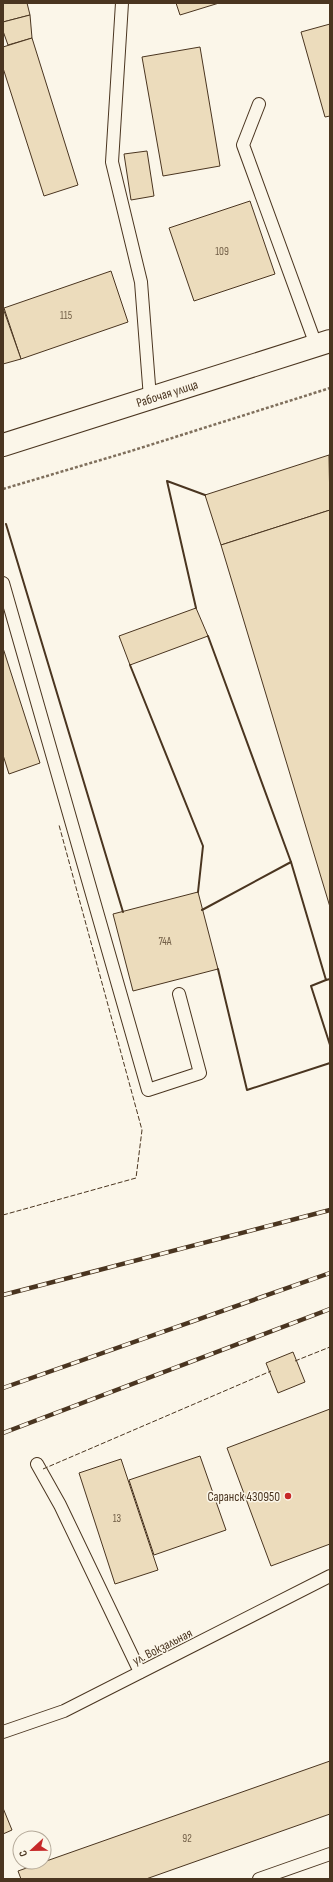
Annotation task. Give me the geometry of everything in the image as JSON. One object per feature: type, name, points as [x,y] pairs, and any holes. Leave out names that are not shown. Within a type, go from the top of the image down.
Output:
[{"type":"street","name":"Рабочая улица","points":[[3,445],[323,343]]},
{"type":"lane","points":[[122,3],[112,162],[141,282],[150,398]]},
{"type":"lane","points":[[259,104],[243,145],[323,343]]},
{"type":"lane","points":[[3,583],[148,1090],[200,1073],[179,994]]},
{"type":"lane","points":[[38,1464],[63,1512],[140,1672]]},
{"type":"lane","name":"ул. Вокзальная","points":[[3,1732],[64,1711],[330,1576]]},
{"type":"lane","points":[[259,1879],[330,1855]]},
{"type":"path","points":[[3,489],[131,451],[330,388]]},
{"type":"building","points":[[3,3],[27,3],[30,15],[3,22]]},
{"type":"building","points":[[176,3],[219,3],[180,15]]},
{"type":"building","points":[[30,15],[32,38],[8,45],[3,31],[3,22]]},
{"type":"building","points":[[330,24],[330,116],[325,117],[301,32]]},
{"type":"building","points":[[32,38],[78,185],[44,196],[3,68],[3,47]]},
{"type":"building","points":[[200,47],[220,166],[163,176],[142,57]]},
{"type":"building","points":[[147,151],[154,196],[131,200],[124,154]]},
{"type":"building","points":[[250,201],[275,274],[194,301],[169,228]]},
{"type":"building","points":[[111,271],[128,322],[21,359],[4,308]]},
{"type":"building","points":[[3,308],[21,359],[3,364]]},
{"type":"building","points":[[329,455],[330,510],[221,545],[205,495]]},
{"type":"building","points":[[330,510],[330,907],[221,545]]},
{"type":"building","points":[[196,608],[208,636],[130,665],[119,636]]},
{"type":"building","points":[[3,648],[40,763],[9,774],[3,755]]},
{"type":"building","points":[[198,892],[218,969],[133,991],[113,914]]},
{"type":"building","points":[[293,1352],[305,1382],[278,1393],[266,1363]]},
{"type":"building","name":"Саранск 430950","points":[[330,1409],[330,1544],[271,1566],[227,1448]]},
{"type":"building","points":[[200,1456],[226,1530],[154,1555],[129,1480]]},
{"type":"building","points":[[121,1459],[158,1570],[115,1584],[79,1473]]},
{"type":"building","points":[[330,1761],[330,1814],[146,1879],[21,1879],[18,1871],[21,1870],[52,1870],[52,1859]]},
{"type":"building","points":[[3,1808],[12,1830],[3,1834]]},
{"type":"railway","points":[[3,1295],[330,1210]]},
{"type":"railway","points":[[3,1388],[330,1273]]},
{"type":"railway","points":[[3,1433],[330,1309]]},
{"type":"fence","points":[[3,1215],[136,1178],[142,1130],[59,825]]},
{"type":"fence","points":[[295,1361],[330,1347]]},
{"type":"fence","points":[[43,1469],[271,1371]]},
{"type":"wall","points":[[196,608],[167,481],[205,495]]},
{"type":"wall","points":[[6,524],[123,912]]},
{"type":"wall","points":[[208,636],[291,862]]},
{"type":"wall","points":[[130,665],[203,846],[198,892]]},
{"type":"wall","points":[[202,910],[291,862],[326,980],[330,979]]},
{"type":"wall","points":[[218,969],[247,1090],[330,1063]]},
{"type":"wall","points":[[326,980],[311,986],[330,1045]]},
{"type":"place","name":"Саранск 430950","points":[[288,1496]]}]
